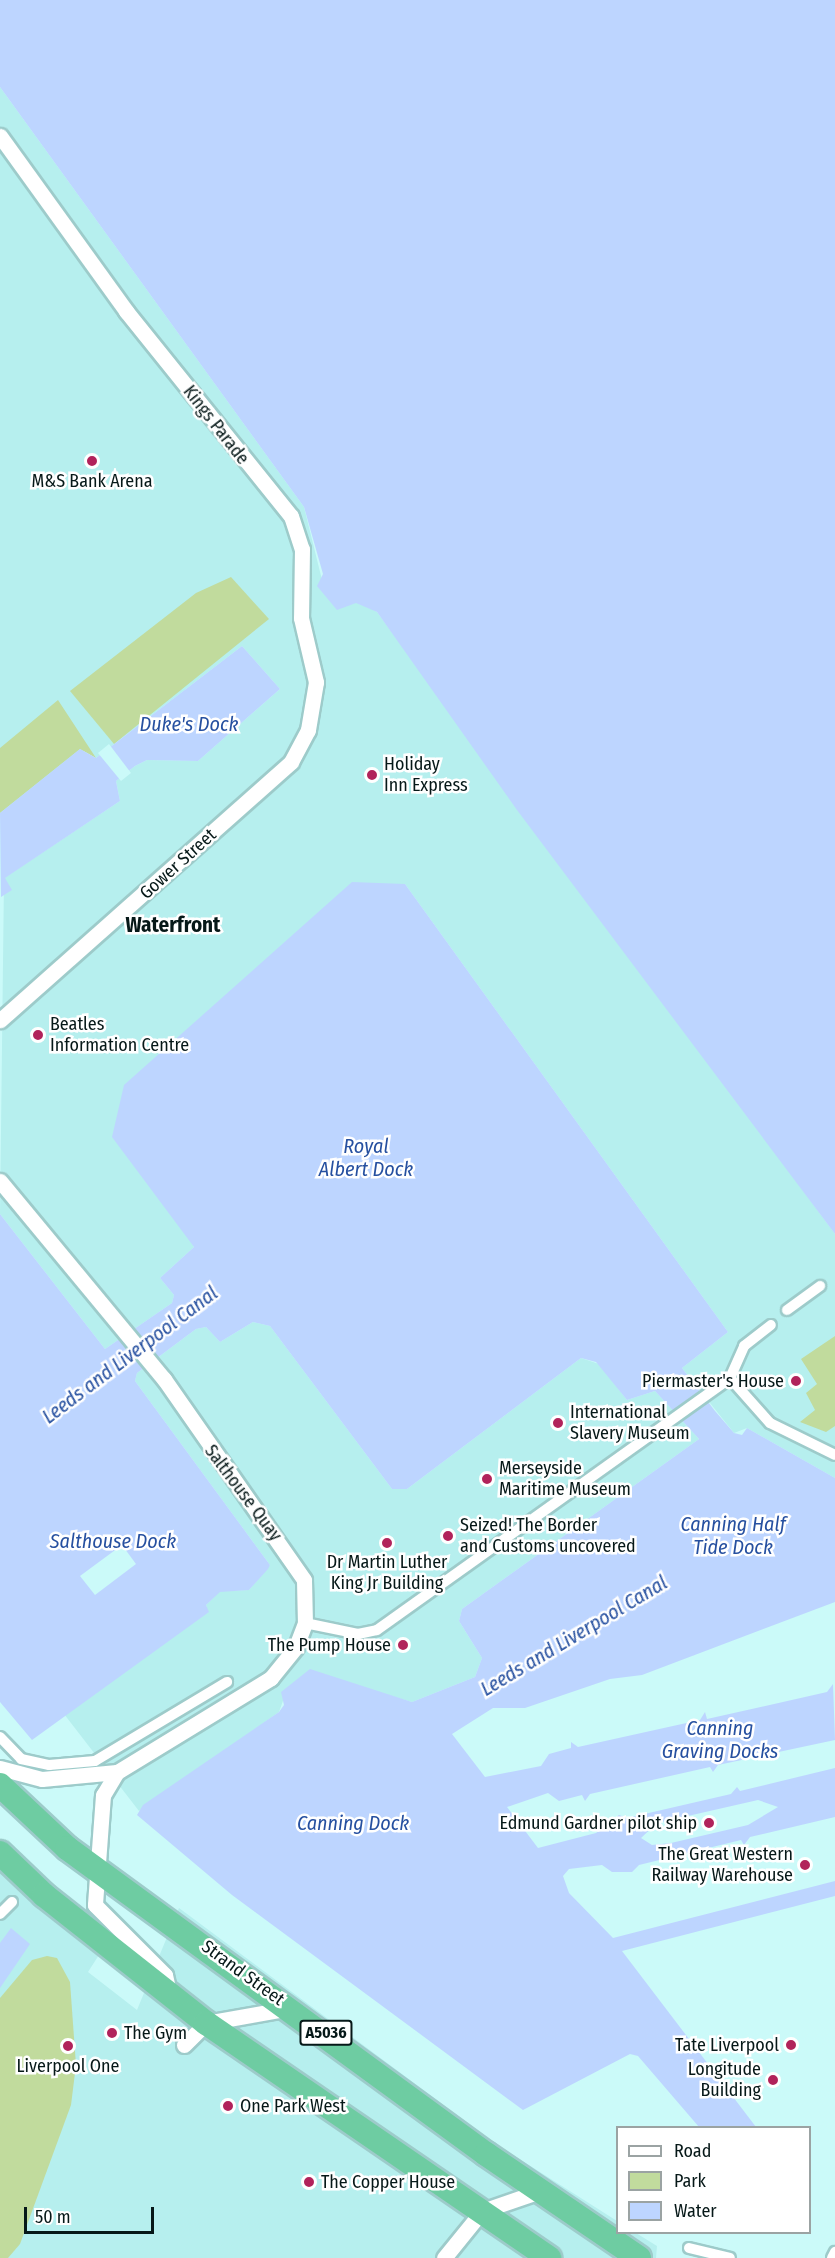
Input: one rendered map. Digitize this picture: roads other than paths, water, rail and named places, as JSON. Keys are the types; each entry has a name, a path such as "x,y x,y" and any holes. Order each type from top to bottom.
{"highway":[{"name":"Strand Street","path":"0,1785 67,1848 97,1865 291,2008 639,2258"},
{"path":"0,1853 44,1895 206,2023 549,2258"}],"street":[{"name":"Kings Parade","path":"0,136 126,311 291,516 302,549 301,618 316,682 314,708 297,752"},
{"name":"Gower Street","path":"0,1020 297,752"},
{"name":"Salthouse Quay","path":"0,1181 156,1369 297,1566 307,1595 305,1623 278,1671 248,1693 117,1772 42,1779 0,1768"},
{"path":"787,1311 820,1286"},
{"path":"305,1623 358,1634 377,1630 726,1381 744,1346 771,1325"},
{"path":"726,1381 770,1423 835,1455"},
{"path":"0,1737 21,1759 49,1765 95,1761 227,1682"},
{"path":"117,1772 103,1796 95,1905 165,1975 169,1992"},
{"path":"0,1914 12,1902"},
{"path":"184,2045 206,2023 291,2008"},
{"path":"444,2258 482,2211 543,2190"},
{"path":"689,2248 730,2258"},
{"path":"832,2258 835,2252"}],"water":[{"path":"0,0 835,0 835,1234 517,810 377,612 356,603 337,610 317,586 323,574 304,507 0,87"},
{"name":"Duke's Dock","path":"242,646 280,689 198,761 147,760 135,766 116,781 120,801 5,878 12,890 1,897 0,813 80,749 96,758"},
{"path":"352,882 405,884 728,1332 682,1368 734,1433 742,1435 747,1428 835,1478 835,1602 642,1675 610,1679 525,1708 493,1708 452,1734 485,1777 541,1766 549,1754 571,1748 571,1742 578,1747 700,1720 705,1712 707,1719 827,1692 833,1684 835,1740 718,1765 713,1772 710,1767 590,1794 585,1801 582,1795 559,1801 548,1793 507,1807 538,1848 596,1833 619,1815 627,1818 731,1794 737,1787 740,1791 835,1768 835,1817 750,1837 744,1845 741,1840 639,1865 632,1872 612,1872 602,1865 569,1869 563,1876 569,1893 613,1938 835,1881 835,1896 622,1951 755,2126 698,2126 638,2056 630,2054 523,2110 232,1895 137,1815 143,1805 279,1712 284,1705 281,1692 310,1669 412,1702 475,1677 482,1658 459,1621 462,1609 699,1439 655,1391 627,1400 596,1362 581,1358 407,1489 392,1489 270,1326 253,1322 220,1342 206,1327 196,1329 137,1373 135,1381 270,1565 268,1569 249,1590 220,1592 206,1605 209,1612 32,1740 0,1702 0,1214 105,1349 172,1303 174,1295 160,1278 194,1247 112,1137 124,1085","holes":["758,1800 778,1807 748,1825 671,1843 652,1845 641,1838 657,1823"]},
{"path":"11,1928 30,1944 0,1988 0,1943"}],"place":[{"name":"M&S Bank Arena","path":"92,461"},
{"name":"Holiday Inn Express","path":"372,775"},
{"name":"Beatles Information Centre","path":"38,1035"},
{"name":"Piermaster's House","path":"796,1381"},
{"name":"International Slavery Museum","path":"558,1423"},
{"name":"Merseyside Maritime Museum","path":"487,1479"},
{"name":"Seized! The Border and Customs uncovered","path":"448,1536"},
{"name":"Dr Martin Luther King Jr Building","path":"387,1543"},
{"name":"The Pump House","path":"403,1645"},
{"name":"Edmund Gardner pilot ship","path":"709,1823"},
{"name":"The Great Western Railway Warehouse","path":"805,1865"},
{"name":"The Gym","path":"112,2033"},
{"name":"Tate Liverpool","path":"791,2045"},
{"name":"Liverpool One","path":"68,2046"},
{"name":"Longitude Building","path":"773,2080"},
{"name":"One Park West","path":"228,2106"},
{"name":"The Copper House","path":"309,2182"}],"district":[{"name":"Waterfront","path":"173,925"}],"water label":[{"name":"Royal Albert Dock","path":"366,1158"},
{"name":"Leeds and Liverpool Canal","path":"130,1355"},
{"name":"Canning Half Tide Dock","path":"733,1536"},
{"name":"Salthouse Dock","path":"113,1541"},
{"name":"Leeds and Liverpool Canal","path":"574,1636"},
{"name":"Canning Graving Docks","path":"720,1740"},
{"name":"Canning Dock","path":"353,1823"}]}
